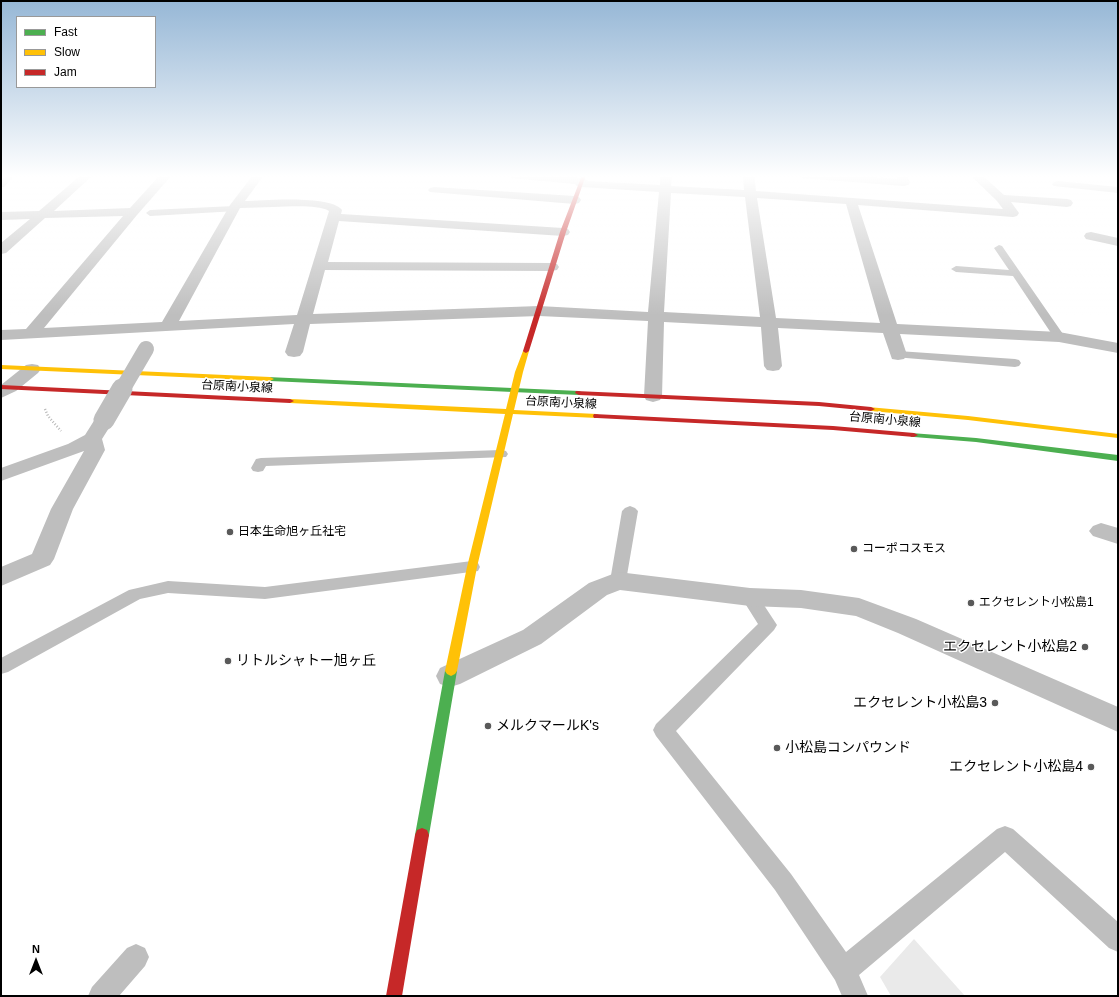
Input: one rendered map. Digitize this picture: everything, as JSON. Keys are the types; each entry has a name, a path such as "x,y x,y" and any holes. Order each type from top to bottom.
{"street":[{"path":"1,250 35,222"},
{"path":"31,333 125,222"},
{"path":"1,475 75,448 92,439 146,350 165,326 226,222"},
{"path":"294,352 333,222"},
{"path":"403,222 563,232"},
{"path":"394,996 450,676 472,567 501,454 514,390 567,222"},
{"path":"653,396 656,316 662,222"},
{"path":"756,222 769,322 772,366"},
{"path":"857,222 888,328 898,355"},
{"path":"1091,236 1118,242"},
{"path":"320,266 552,267"},
{"path":"1,335 165,326 540,311 1059,337 1118,348"},
{"name":"台原南小泉線","path":"1,367 819,404 972,429 1118,458"},
{"path":"4,389 32,369"},
{"name":"台原南小泉線","path":"4,389 825,427 972,429 1118,436"},
{"path":"1,577 42,559 62,509 95,450 92,439"},
{"path":"450,676 532,637 598,589 618,581 750,597 801,599 858,607 907,626 1118,720"}],"lane":[{"path":"1000,248 1059,337"},
{"path":"956,269 1017,273"},
{"path":"898,355 1014,363"},
{"path":"258,468 261,462 501,454"},
{"path":"618,581 630,511"},
{"path":"1,667 135,594 168,587 265,593 472,567"},
{"path":"750,597 768,625 663,730 784,882 844,971 854,996"},
{"path":"844,971 1005,837 1118,939"},
{"path":"101,996 136,957"}],"path":[{"path":"45,409 48,416"}],"shaded area":[{"path":"914,939 965,996 891,996 880,977"}],"traffic: fast":[{"path":"270,379 579,393"},
{"path":"914,435 976,440 1118,458"},
{"path":"422,835 451,671"}],"traffic: slow":[{"path":"451,671 472,567 519,372 526,351"},
{"path":"1,367 270,379"},
{"path":"290,401 597,416"},
{"path":"871,409 968,418 1118,436"}],"traffic: jam":[{"path":"526,351 567,222"},
{"path":"1,387 290,401"},
{"path":"579,393 819,404 871,409"},
{"path":"597,416 833,428 914,435"},
{"path":"394,996 422,835"}],"place":[{"name":"日本生命旭ヶ丘社宅","path":"230,532"},
{"name":"コーポコスモス","path":"854,549"},
{"name":"エクセレント小松島1","path":"971,603"},
{"name":"エクセレント小松島2","path":"1085,647"},
{"name":"リトルシャトー旭ヶ丘","path":"228,661"},
{"name":"エクセレント小松島3","path":"995,703"},
{"name":"メルクマールK's","path":"488,726"},
{"name":"小松島コンパウンド","path":"777,748"},
{"name":"エクセレント小松島4","path":"1091,767"}]}
